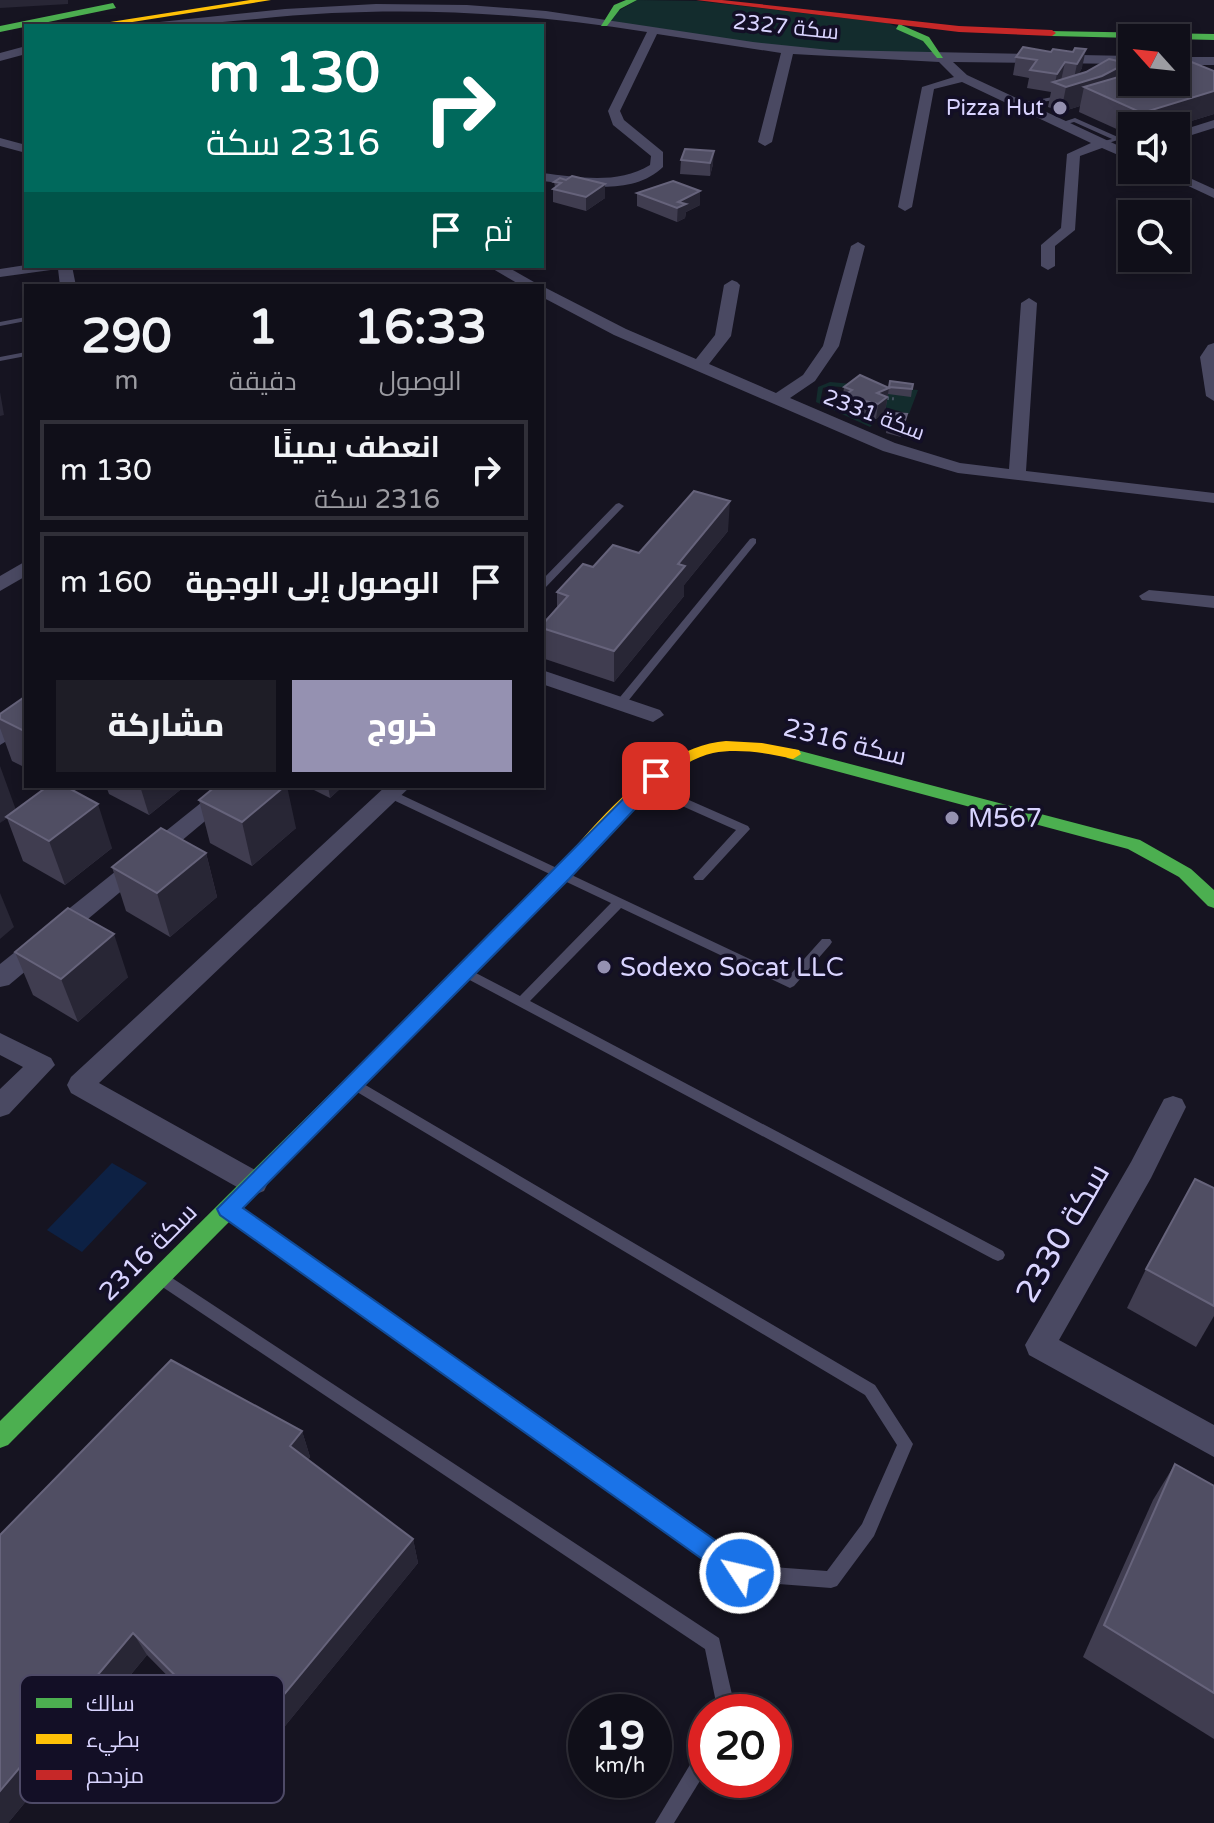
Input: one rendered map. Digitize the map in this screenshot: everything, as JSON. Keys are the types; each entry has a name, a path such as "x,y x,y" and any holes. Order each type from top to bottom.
{"main road":[{"path":"79,21 157,0"},
{"path":"55,24 229,0"},
{"path":"0,19 79,21 267,0"},
{"path":"595,22 598,0"},
{"path":"595,22 633,0"},
{"path":"700,0 887,23 1057,34"},
{"path":"768,0 985,21 1084,25 1214,24"},
{"path":"887,23 926,39 937,53"},
{"path":"0,31 24,28"},
{"path":"0,31 24,36"},
{"path":"937,53 938,40 957,34 1214,37"},
{"path":"0,44 24,37"},
{"name":"2316 سكة","path":"0,1437 563,874 656,776 706,749 770,748 1134,844 1185,873 1214,901"}],"street":[{"name":"سكة 2327","path":"166,24 238,15 441,7 515,11 788,50 914,58 937,53 1118,59"},
{"path":"510,24 515,11"},
{"path":"544,177 624,181 646,175 656,167 658,155 618,122 614,111 653,31"},
{"path":"765,142 788,50"},
{"path":"0,57 24,51"},
{"path":"937,53 963,78 1118,149"},
{"path":"1190,62 1214,61"},
{"path":"1190,69 1199,76"},
{"path":"905,207 928,87 963,78"},
{"path":"1190,132 1214,124"},
{"path":"0,142 24,148"},
{"path":"1048,266 1048,245 1068,230 1074,154 1102,143"},
{"path":"1190,183 1214,194"},
{"path":"776,400 809,378 831,346 858,246"},
{"path":"0,273 39,268"},
{"path":"499,268 529,284"},
{"path":"699,366 723,336 732,285"},
{"name":"سكة 2331","path":"544,292 620,332 889,447 958,468 1214,498"},
{"path":"1017,476 1029,303"},
{"path":"1214,348 1208,357 1214,396"},
{"path":"0,585 24,568"},
{"path":"1149,596 1214,602"},
{"path":"544,678 653,715"},
{"path":"0,738 24,720"},
{"path":"0,978 234,788"},
{"path":"254,1183 80,1085 395,790"},
{"path":"0,1043 42,1065 0,1106"},
{"name":"سكة 2330","path":"1173,1107 1141,1170 1040,1345 1214,1442"}],"lane":[{"path":"1019,104 1067,95"},
{"path":"0,324 24,319"},
{"path":"0,359 24,354"},
{"path":"544,584 619,506"},
{"path":"620,704 753,541"},
{"path":"648,786 744,829 699,877"},
{"path":"395,790 790,983 826,942"},
{"path":"521,1002 620,902"},
{"path":"465,972 998,1255"},
{"path":"228,1209 740,1573 831,1580 868,1530 905,1444 870,1390 354,1083"},
{"path":"160,1277 713,1644 723,1694"},
{"path":"664,1823 688,1784"}],"path":[{"path":"879,397 897,397 894,410"}],"green space":[{"path":"637,0 699,1 887,23 916,34 938,56 790,49 606,23 610,16"},
{"path":"830,382 918,390 909,414 881,406 861,389 823,388 820,402 872,425 870,427 816,402 818,387"}],"water":[{"path":"112,1163 147,1183 82,1252 47,1230"}],"building":[{"path":"1023,47 1051,52 1053,49 1073,52 1075,48 1086,49 1077,64 1065,62 1057,74 1030,70 1037,60 1016,57"},
{"path":"1109,59 1118,61 1118,68 1102,76 1066,87 1053,82 1086,72"},
{"path":"1190,61 1214,71 1214,91 1145,112 1084,87 1118,77 1118,96 1190,96"},
{"path":"685,149 714,151 710,163 681,160"},
{"path":"572,176 605,184 586,197 553,189 561,183 554,182"},
{"path":"673,181 700,191 678,202 686,204 677,208 637,193"},
{"path":"860,375 889,388 877,393 887,397 878,404 843,396 852,390 844,387"},
{"path":"890,381 913,384 912,389 889,387"},
{"path":"892,413 907,414 902,430 887,425"},
{"path":"694,491 730,501 678,564 685,566 614,651 544,629 544,623 568,596 557,592 583,564 593,567 613,545 639,553"},
{"path":"24,697 24,731 0,719 0,714"},
{"path":"45,788 69,788 98,804 49,841 6,817"},
{"path":"214,788 283,788 242,822 199,800"},
{"path":"161,828 206,853 157,893 112,867"},
{"path":"68,908 114,934 61,979 15,952"},
{"path":"1195,1179 1214,1188 1214,1306 1146,1269"},
{"path":"171,1360 302,1431 290,1446 413,1539 284,1695 284,1675 175,1675 133,1633 98,1675 20,1675 20,1767 0,1791 0,1535"},
{"path":"1175,1464 1214,1486 1214,1693 1104,1625"}],"traffic: fast":[{"path":"604,24 617,7 633,0"},
{"path":"25,24 113,6"},
{"path":"0,29 24,24"},
{"path":"899,27 926,39 940,56"},
{"path":"1052,33 1214,37"},
{"path":"793,754 1134,844 1185,873 1214,901"},
{"path":"0,1437 545,892"}],"traffic: slow":[{"path":"103,24 267,0"},
{"path":"545,892 621,810 665,771 686,757 706,749 726,746 793,754"}],"traffic: jam":[{"path":"700,0 959,29 1052,33"}],"place":[{"name":"Pizza Hut","path":"1060,108"},
{"name":"M567","path":"952,818"},
{"name":"Sodexo Socat LLC","path":"604,967"}],"route":[{"path":"656,776 563,874 228,1209 740,1573"}]}
